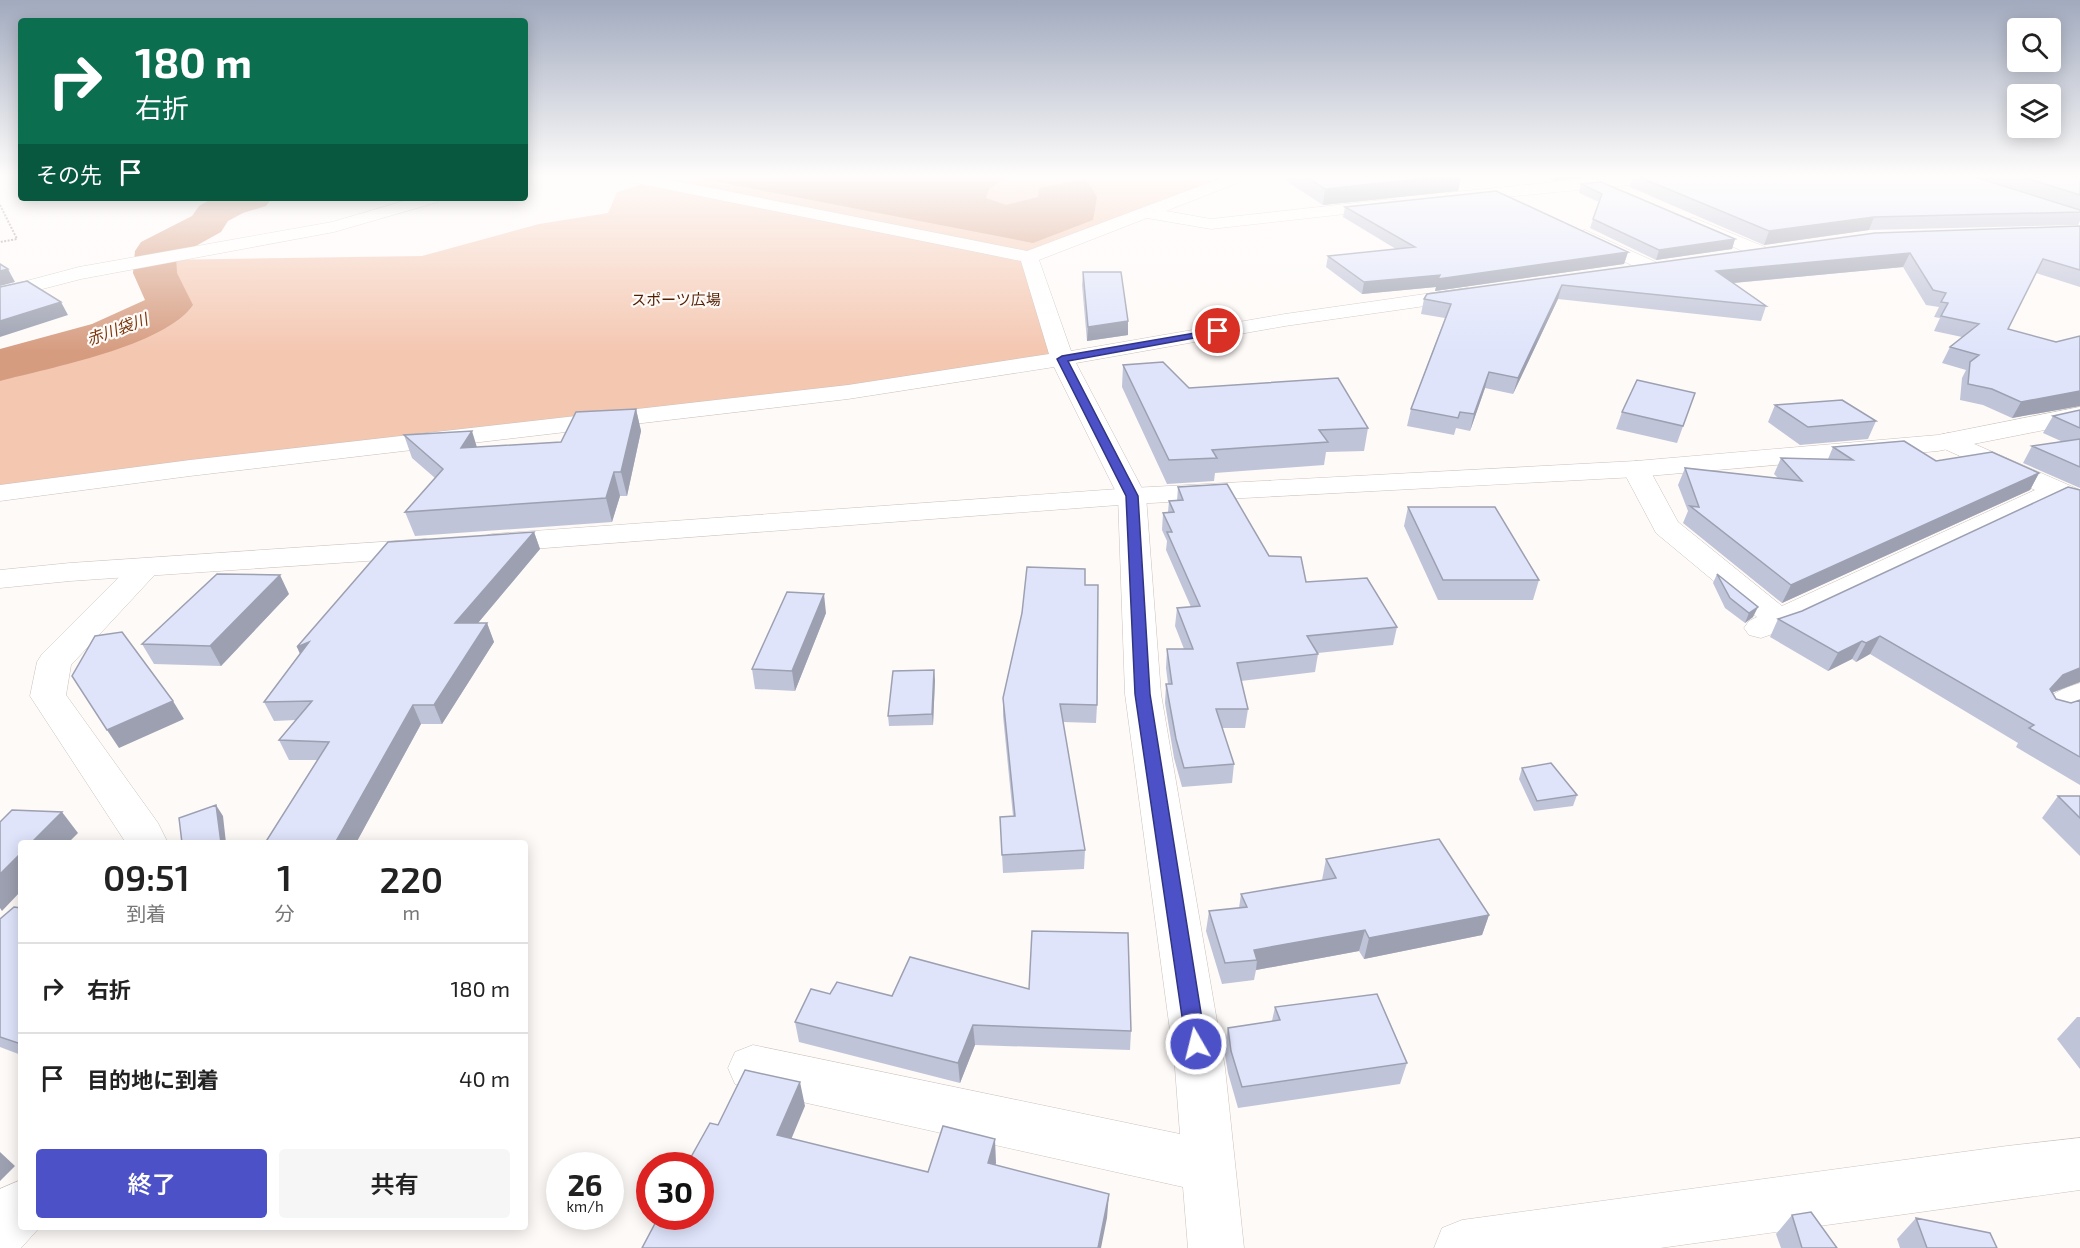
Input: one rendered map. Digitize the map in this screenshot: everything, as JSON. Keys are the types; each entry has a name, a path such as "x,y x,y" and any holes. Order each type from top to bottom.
{"street":[{"path":"0,294 79,273 287,235"},
{"path":"921,235 1029,257 1085,235"},
{"path":"1587,235 1663,267 1620,272"},
{"path":"1722,259 1770,252 1727,235"},
{"path":"1029,257 1062,359 1132,496 1143,694 1200,1068 1216,1248"},
{"path":"0,493 202,466 848,392 1062,359 1285,320 1481,292"},
{"path":"0,579 1132,496 1635,469 1949,441 2080,415"},
{"path":"1949,441 2069,495"},
{"path":"1635,469 1666,527 1771,624 2069,495"},
{"path":"146,568 54,662 48,696 146,840"},
{"path":"753,1068 1208,1166"},
{"path":"1462,1248 2080,1164"},
{"path":"0,1230 18,1210"}],"path":[{"path":"0,242 16,239 14,235"}],"green space":[{"name":"スポーツ広場","path":"498,235 1087,235 1030,257 1062,359 0,493 0,369 140,327 173,310 184,296 162,260 422,256"}],"shaded area":[{"path":"993,235 1053,235 1033,243"}],"building":[{"path":"1394,235 1592,235 1628,252 1438,279 1440,275 1364,282 1328,256 1415,247"},
{"path":"1628,235 1726,235 1735,239 1659,250"},
{"path":"1859,235 2080,235 2080,270 2043,259 2008,329 2056,342 2080,336 2080,391 2021,402 1992,389 1968,384 1970,362 1979,355 1950,347 1979,324 1941,316 1948,303 1941,302 1946,293 1933,290 1910,253 1716,271 1766,306 1562,285 1518,378 1489,372 1474,414 1460,412 1458,418 1411,409 1451,304 1424,299 1427,294"},
{"path":"0,264 8,269 0,271"},
{"path":"1083,272 1121,272 1128,321 1088,327"},
{"path":"27,281 61,302 0,321 0,287"},
{"path":"1163,362 1189,388 1338,378 1368,428 1319,430 1328,442 1212,450 1217,458 1169,460 1123,365"},
{"path":"1637,380 1695,393 1683,426 1622,412"},
{"path":"1842,400 1876,421 1808,427 1775,405"},
{"path":"636,409 621,472 614,472 606,498 405,512 443,469 404,435 472,431 461,448 561,442 576,412"},
{"path":"2080,410 2080,428 2053,416"},
{"path":"2080,439 2080,467 2032,446"},
{"path":"1904,441 1936,461 1992,452 2039,473 1791,585 1690,506 1699,507 1685,468 1802,481 1781,458 1853,460 1833,447"},
{"path":"1227,484 1269,556 1301,557 1306,582 1367,578 1397,627 1307,636 1318,654 1237,663 1248,709 1216,709 1234,764 1184,768 1166,684 1172,684 1167,649 1193,649 1177,608 1200,606 1167,532 1172,532 1163,513 1174,512 1169,501 1183,500 1178,487"},
{"path":"2068,487 2080,490 2080,668 2063,675 2050,689 2056,699 2071,703 2080,700 2080,757 2029,728 2034,725 1880,636 1866,643 1862,641 1838,653 1778,619 1802,611"},
{"path":"1408,507 1495,507 1539,580 1443,580"},
{"path":"534,532 455,623 487,623 434,705 413,705 337,840 267,840 329,742 279,740 312,701 264,702 309,642 297,647 388,542"},
{"path":"1027,567 1085,569 1085,585 1098,585 1097,705 1060,704 1085,850 1002,855 1000,817 1015,816 1003,698 1022,613"},
{"path":"217,574 280,575 210,646 142,644"},
{"path":"1717,574 1758,607 1749,613 1730,598"},
{"path":"787,592 824,594 792,671 752,669"},
{"path":"122,632 173,701 107,730 72,676 95,636"},
{"path":"934,670 932,714 888,716 893,671"},
{"path":"1551,763 1577,795 1537,801 1522,768"},
{"path":"2058,796 2080,796 2080,818"},
{"path":"216,805 221,840 182,840 179,818"},
{"path":"12,810 62,812 34,840 18,840 18,856 0,874 0,822"},
{"path":"1439,839 1489,915 1369,938 1365,930 1254,950 1257,960 1225,963 1209,911 1247,907 1241,894 1336,878 1326,859"},
{"path":"14,907 18,908 18,1043 0,1037 0,919"},
{"path":"1032,931 1128,933 1131,1031 973,1025 958,1063 795,1022 811,989 830,994 837,982 892,996 910,957 1029,989"},
{"path":"1377,994 1407,1063 1242,1087 1231,1051 1228,1028 1280,1020 1275,1007"},
{"path":"745,1070 800,1082 777,1135 928,1172 943,1126 995,1139 988,1163 1109,1194 1098,1248 642,1248 652,1230 714,1230 714,1152 694,1152 710,1123 718,1125"},
{"path":"1811,1212 1837,1248 1802,1248 1792,1215"},
{"path":"1916,1218 1990,1233 1997,1248 1927,1248"}],"waterway":[{"name":"赤川袋川","path":"0,365 110,335 151,317 170,305 157,279 153,266 154,259 156,251 186,235"}],"route":[{"path":"1196,1044 1143,694 1132,496 1062,359 1218,331"}]}
